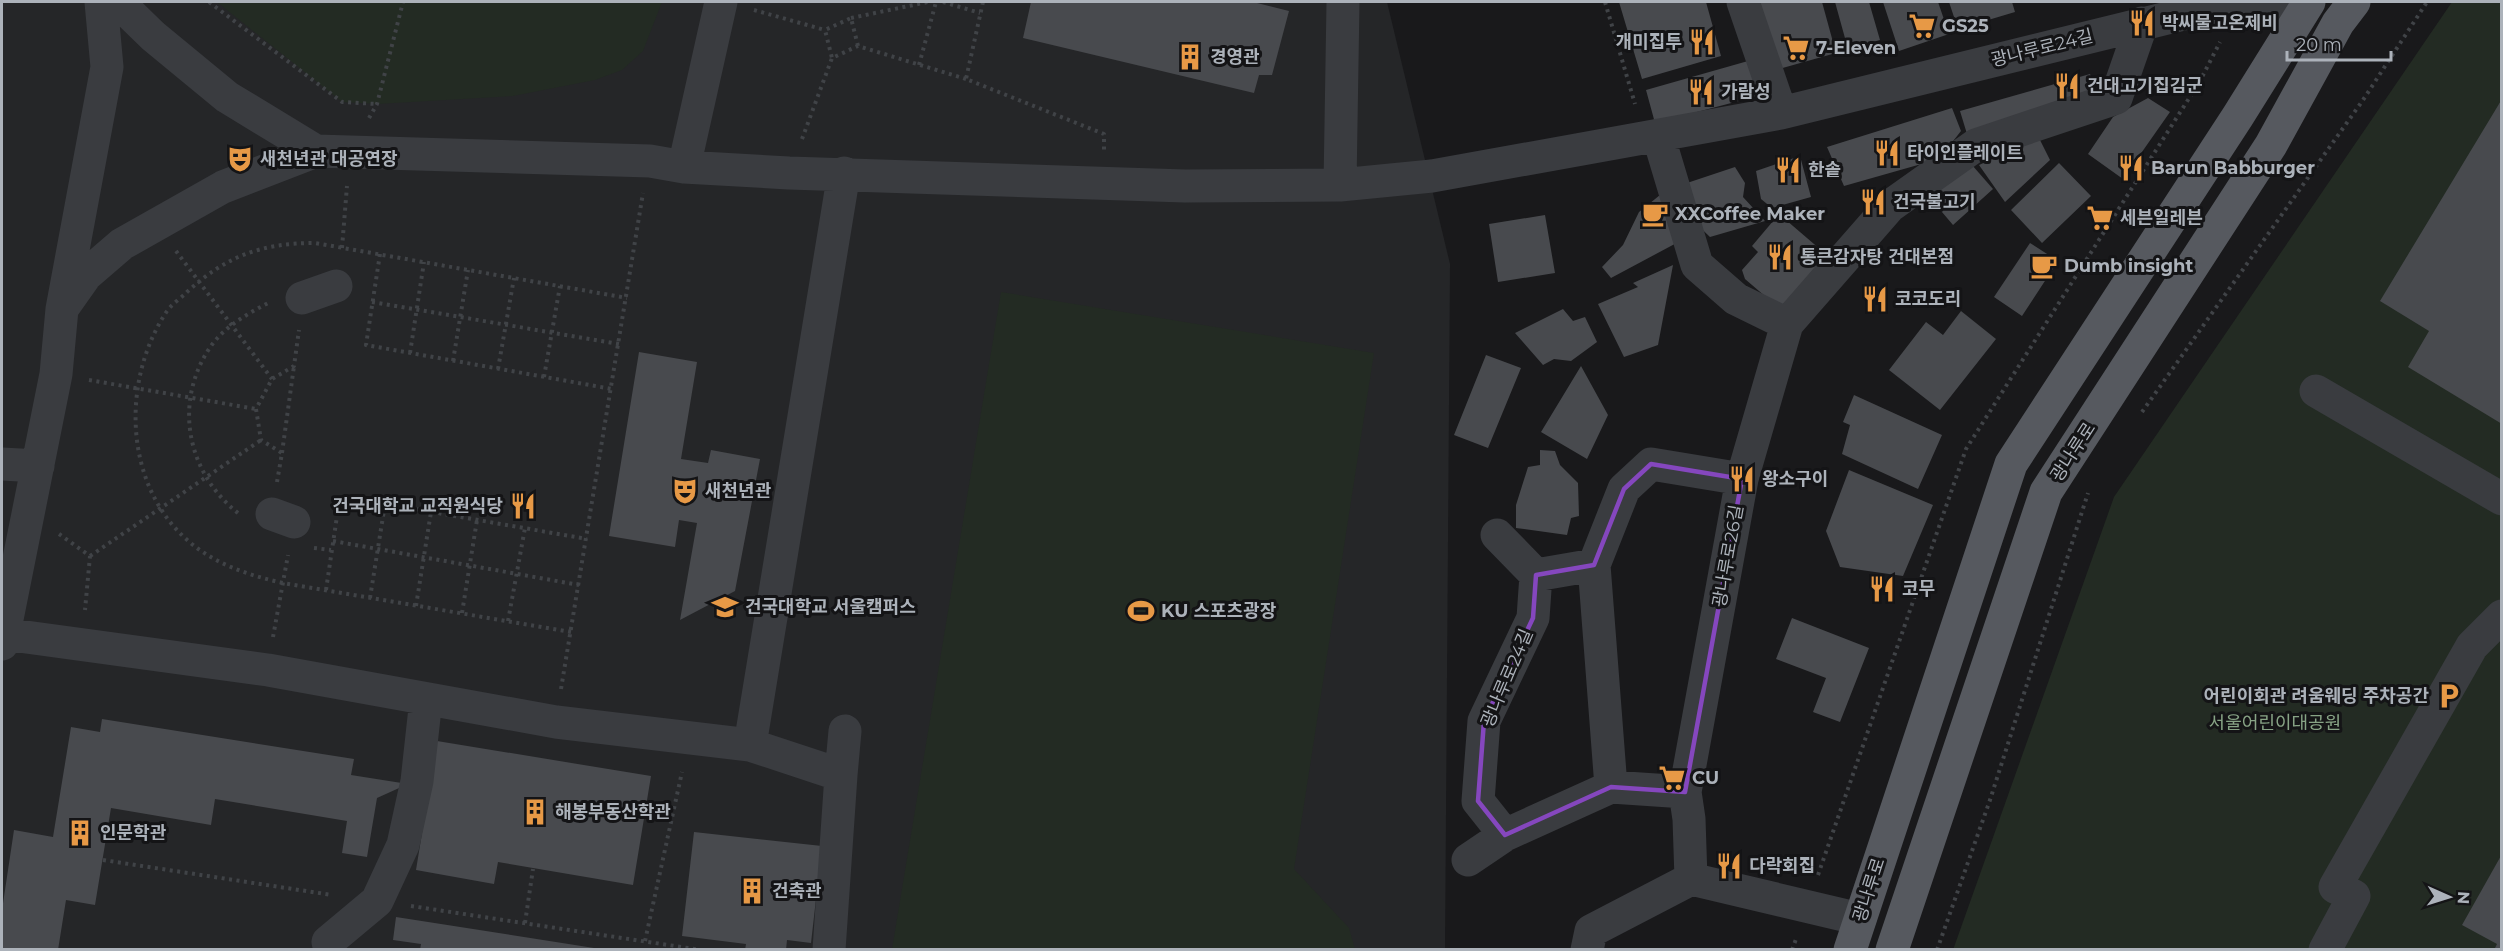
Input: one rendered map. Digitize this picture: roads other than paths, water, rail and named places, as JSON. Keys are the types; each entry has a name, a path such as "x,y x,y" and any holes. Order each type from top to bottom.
{"main road":[{"path":"2307,4 2346,12"},
{"name":"광나루로","path":"1850,950 2011,464 2238,116 2307,4"},
{"name":"광나루로","path":"1892,950 2046,492 2271,145 2346,12"}],"street":[{"path":"101,2 107,67 62,309 56,374 30,512 2,639 81,644 267,670 556,722 750,745 841,775"},
{"path":"118,2 153,36 226,97 316,151"},
{"path":"1341,185 1343,2"},
{"path":"1743,2 1781,113"},
{"name":"광나루로24길","path":"316,151 650,161 684,167 789,173 844,173 1103,184 1341,185 1432,176 1781,113 2208,8 2307,4"},
{"path":"684,167 734,5"},
{"path":"1652,136 1697,265 1736,299 1787,324 1890,206 1976,145 2116,98 2142,23"},
{"path":"62,309 87,275 122,243 223,187 316,151"},
{"path":"750,745 844,173"},
{"path":"303,298 336,286"},
{"name":"광나루로26길","path":"1691,879 1689,819 1685,792 1742,478 1787,324"},
{"path":"2316,391 2502,499"},
{"path":"2,464 38,466"},
{"path":"1611,787 1594,565 1624,489 1651,464 1742,478"},
{"path":"1497,535 1536,574 1594,565"},
{"name":"광나루로24길","path":"1505,835 1478,801 1484,722 1533,618 1536,574"},
{"path":"2325,950 2354,896 2335,887 2472,646 2502,616"},
{"path":"328,942 377,901 411,847 426,699"},
{"path":"829,950 845,731"},
{"path":"1468,860 1505,835 1611,787 1685,792"},
{"path":"1587,950 1591,931 1691,879 1860,919"}],"place":[{"name":"박씨물고온제비","path":"2142,23"},
{"name":"GS25","path":"1922,26"},
{"name":"개미집투","path":"1702,42"},
{"name":"7-Eleven","path":"1796,48"},
{"name":"경영관","path":"1190,57"},
{"name":"건대고기집김군","path":"2067,86"},
{"name":"가람성","path":"1701,92"},
{"name":"타이인플레이트","path":"1887,153"},
{"name":"새천년관 대공연장","path":"240,159"},
{"name":"Barun Babburger","path":"2131,168"},
{"name":"한솥","path":"1788,170"},
{"name":"건국불고기","path":"1873,202"},
{"name":"XXCoffee Maker","path":"1655,214"},
{"name":"세븐일레븐","path":"2100,218"},
{"name":"통큰감자탕 건대본점","path":"1780,257"},
{"name":"Dumb insight","path":"2044,266"},
{"name":"코코도리","path":"1875,299"},
{"name":"왕소구이","path":"1742,479"},
{"name":"새천년관","path":"685,491"},
{"name":"건국대학교 교직원식당","path":"523,506"},
{"name":"코무","path":"1882,589"},
{"name":"건국대학교 서울캠퍼스","path":"725,607"},
{"name":"KU 스포츠광장","path":"1141,611"},
{"name":"어린이회관 려움웨딩 주차공간","path":"2449,696"},
{"name":"CU","path":"1672,778"},
{"name":"해봉부동산학관","path":"535,812"},
{"name":"인문학관","path":"80,833"},
{"name":"다락회집","path":"1729,866"},
{"name":"건축관","path":"752,891"}],"park label":[{"name":"서울어린이대공원","path":"2275,723"}]}
